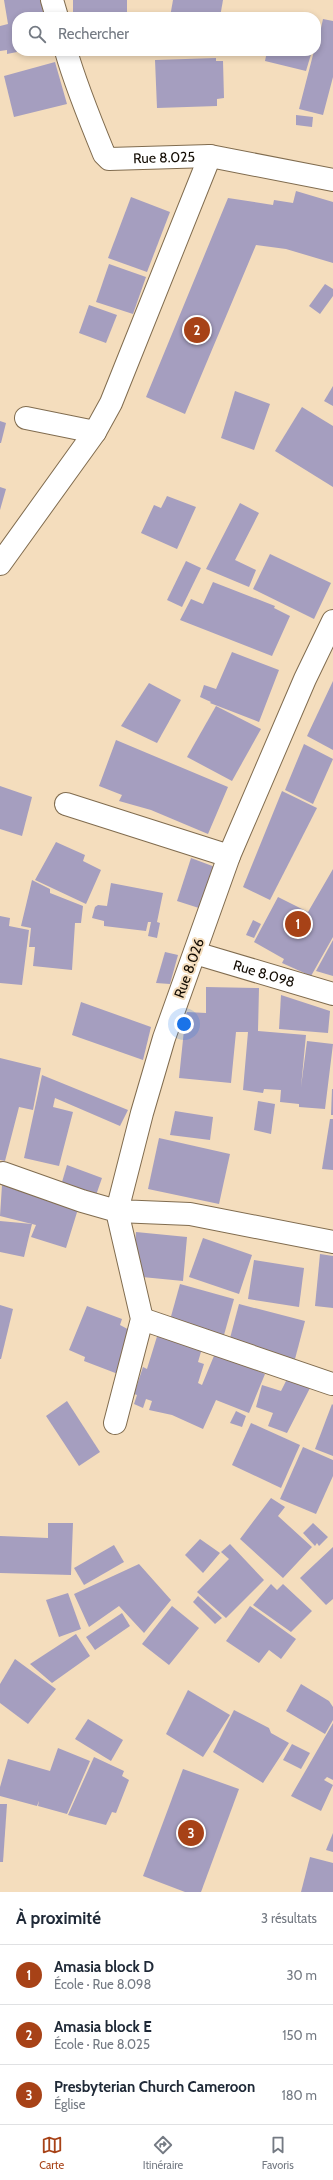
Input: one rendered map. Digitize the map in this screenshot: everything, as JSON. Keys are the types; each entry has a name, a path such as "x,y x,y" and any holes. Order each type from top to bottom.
{"street":[{"path":"52,0 55,12"},
{"name":"Rue 8.025","path":"68,56 75,81 89,117 104,154 109,159 210,156 333,180"},
{"path":"0,564 95,432 111,403 210,156"},
{"path":"26,418 95,432"},
{"name":"Rue 8.026","path":"117,1211 142,1113 164,1038 229,856 305,678 333,621"},
{"path":"66,804 229,856"},
{"name":"Rue 8.098","path":"195,953 333,994"},
{"path":"3,1173 82,1201 117,1211 190,1214 333,1242"},
{"path":"116,1423 142,1319 117,1211"},
{"path":"142,1319 332,1384"}],"building":[{"path":"4,0 41,0 43,12 12,12 12,53 7,54 7,50 0,51 0,26 8,24"},
{"path":"73,0 127,0 127,12 73,12"},
{"path":"173,0 223,0 221,12 171,12"},
{"path":"323,19 333,21 333,77 323,115 299,109 313,56 321,56 321,28"},
{"path":"266,56 310,56 306,71 265,61"},
{"path":"216,58 216,61 223,61 224,98 217,99 217,106 157,108 155,60"},
{"path":"55,62 67,104 14,117 4,76"},
{"path":"296,115 313,117 312,127 296,125"},
{"path":"296,191 333,202 333,263 286,249 256,245 185,414 146,397 228,198 273,205 274,200 293,203"},
{"path":"131,197 170,212 147,272 108,258"},
{"path":"109,264 146,277 133,314 96,302"},
{"path":"325,284 333,289 333,296 320,314 309,306"},
{"path":"89,305 117,315 106,343 79,333"},
{"path":"333,386 333,406 324,401"},
{"path":"235,391 270,404 254,450 221,438"},
{"path":"302,407 333,426 333,487 275,451"},
{"path":"0,421 6,423 1,443 0,443"},
{"path":"0,487 6,489 0,510"},
{"path":"167,496 196,507 177,549 141,533 154,505 161,508"},
{"path":"240,503 259,513 235,560 256,570 249,587 206,569"},
{"path":"270,554 331,583 314,619 253,589"},
{"path":"186,561 201,568 182,607 167,600"},
{"path":"213,582 275,606 274,608 290,616 272,656 180,620 191,599 203,604"},
{"path":"232,652 279,670 259,722 210,703 211,702 200,697 204,685 216,689"},
{"path":"333,681 333,750 307,736"},
{"path":"149,683 181,700 157,743 121,726"},
{"path":"216,706 261,729 232,781 187,757"},
{"path":"116,740 228,787 208,834 151,810 119,801 122,795 99,786"},
{"path":"304,744 333,759 313,804 285,790"},
{"path":"0,786 32,797 22,836 0,829"},
{"path":"282,791 317,808 270,900 243,887"},
{"path":"56,842 85,855 83,861 101,870 86,904 35,880"},
{"path":"191,858 215,867 202,909 177,901"},
{"path":"333,869 333,937 311,976 282,963 284,959 254,942 278,897 308,912"},
{"path":"32,880 50,889 50,893 83,906 81,923 75,923 72,970 33,966 35,947 29,947 31,928 21,926"},
{"path":"111,883 163,893 157,922 160,923 157,938 148,936 151,922 148,922 146,931 104,926 104,921 92,918 95,907 98,905 107,906"},
{"path":"0,916 10,918 9,926 29,930 22,985 0,983"},
{"path":"253,920 261,924 254,938 246,935"},
{"path":"333,940 333,976 316,971"},
{"path":"165,952 178,955 170,984 156,983"},
{"path":"206,987 259,988 258,1031 306,1035 301,1087 307,1041 333,1044 325,1109 299,1107 299,1104 280,1102 281,1090 264,1089 263,1093 243,1090 248,1032 236,1032 231,1083 179,1078 184,1030 181,1029 187,1012 206,1013"},
{"path":"281,995 330,1011 328,1033 279,1029"},
{"path":"81,1002 151,1027 143,1060 72,1035"},
{"path":"0,1058 41,1068 33,1110 19,1107 5,1161 0,1160"},
{"path":"42,1075 128,1110 120,1126 55,1098 53,1107 73,1112 59,1166 24,1158"},
{"path":"332,1089 333,1115 331,1115"},
{"path":"258,1101 275,1104 271,1134 254,1130"},
{"path":"175,1111 213,1117 210,1140 170,1135"},
{"path":"330,1119 333,1119 333,1170 322,1169"},
{"path":"159,1138 230,1154 219,1204 148,1189"},
{"path":"67,1165 102,1178 95,1198 62,1182"},
{"path":"2,1185 78,1209 66,1248 31,1237 36,1225 0,1216"},
{"path":"0,1221 32,1224 24,1257 0,1252"},
{"path":"136,1232 187,1237 183,1281 132,1276"},
{"path":"203,1238 252,1255 239,1294 189,1277"},
{"path":"320,1254 333,1256 333,1308 315,1306"},
{"path":"254,1260 304,1268 299,1307 248,1299"},
{"path":"180,1284 234,1299 224,1335 170,1320"},
{"path":"239,1304 305,1321 295,1359 229,1342"},
{"path":"0,1305 13,1309 1,1359 0,1359"},
{"path":"87,1306 122,1319 120,1325 135,1333 118,1374 84,1361 85,1357 69,1350"},
{"path":"159,1330 203,1345 198,1362 204,1364 198,1383 202,1385 218,1346 232,1360 265,1374 249,1413 216,1400 203,1429 172,1415 149,1410 152,1401 146,1399 143,1408 134,1404 137,1395 134,1394 143,1367 147,1369"},
{"path":"287,1379 310,1388 287,1433 268,1426 273,1413 256,1407 262,1385 281,1391"},
{"path":"67,1401 100,1452 79,1466 46,1416"},
{"path":"332,1404 333,1405 333,1456 315,1449"},
{"path":"236,1411 246,1416 242,1427 230,1423"},
{"path":"251,1423 300,1445 281,1488 232,1465"},
{"path":"303,1447 333,1460 333,1476 316,1514 280,1499"},
{"path":"271,1498 285,1507 278,1516 312,1547 283,1578 240,1539"},
{"path":"48,1523 73,1523 71,1575 0,1573 0,1536 48,1538"},
{"path":"313,1523 328,1537 319,1546 317,1543 315,1546 303,1533"},
{"path":"200,1539 220,1553 203,1573 185,1555"},
{"path":"230,1544 264,1580 226,1618 197,1592 229,1559 221,1552"},
{"path":"114,1545 124,1562 84,1585 74,1568"},
{"path":"333,1547 333,1599 326,1605 300,1578"},
{"path":"139,1564 171,1600 144,1633 119,1606 89,1627 74,1594"},
{"path":"271,1584 277,1590 283,1584 312,1611 291,1632 253,1605"},
{"path":"68,1593 81,1629 59,1637 46,1600"},
{"path":"198,1596 222,1618 215,1624 193,1602"},
{"path":"172,1606 199,1628 169,1665 142,1644"},
{"path":"250,1606 296,1639 281,1659 269,1650 259,1663 226,1641"},
{"path":"122,1613 130,1626 95,1650 86,1637"},
{"path":"76,1634 90,1656 52,1683 30,1664"},
{"path":"15,1659 56,1689 28,1724 0,1703 0,1684"},
{"path":"301,1684 329,1701 333,1707 333,1720 325,1734 286,1711"},
{"path":"188,1690 230,1715 203,1757 166,1734"},
{"path":"234,1710 269,1728 271,1733 289,1743 263,1783 213,1752"},
{"path":"88,1719 123,1740 111,1761 75,1739"},
{"path":"333,1723 333,1780 327,1777 324,1780 333,1785 321,1811 291,1796"},
{"path":"292,1744 310,1753 301,1769 283,1760"},
{"path":"58,1748 90,1761 67,1814 38,1806 39,1801 37,1806 0,1796 0,1787 8,1759 50,1771"},
{"path":"94,1757 124,1771 122,1776 129,1780 116,1813 112,1812 106,1825 68,1815"},
{"path":"183,1769 239,1789 201,1892 185,1892 143,1876"},
{"path":"0,1804 7,1804 3,1862 0,1862"},
{"path":"333,1833 333,1852 326,1850"},
{"path":"310,1857 333,1863 333,1892 301,1892"}],"place":[{"name":"Amasia block E","path":"197,330"},
{"name":"Amasia block D","path":"298,924"},
{"name":"Presbyterian Church Cameroon","path":"191,1833"}]}
